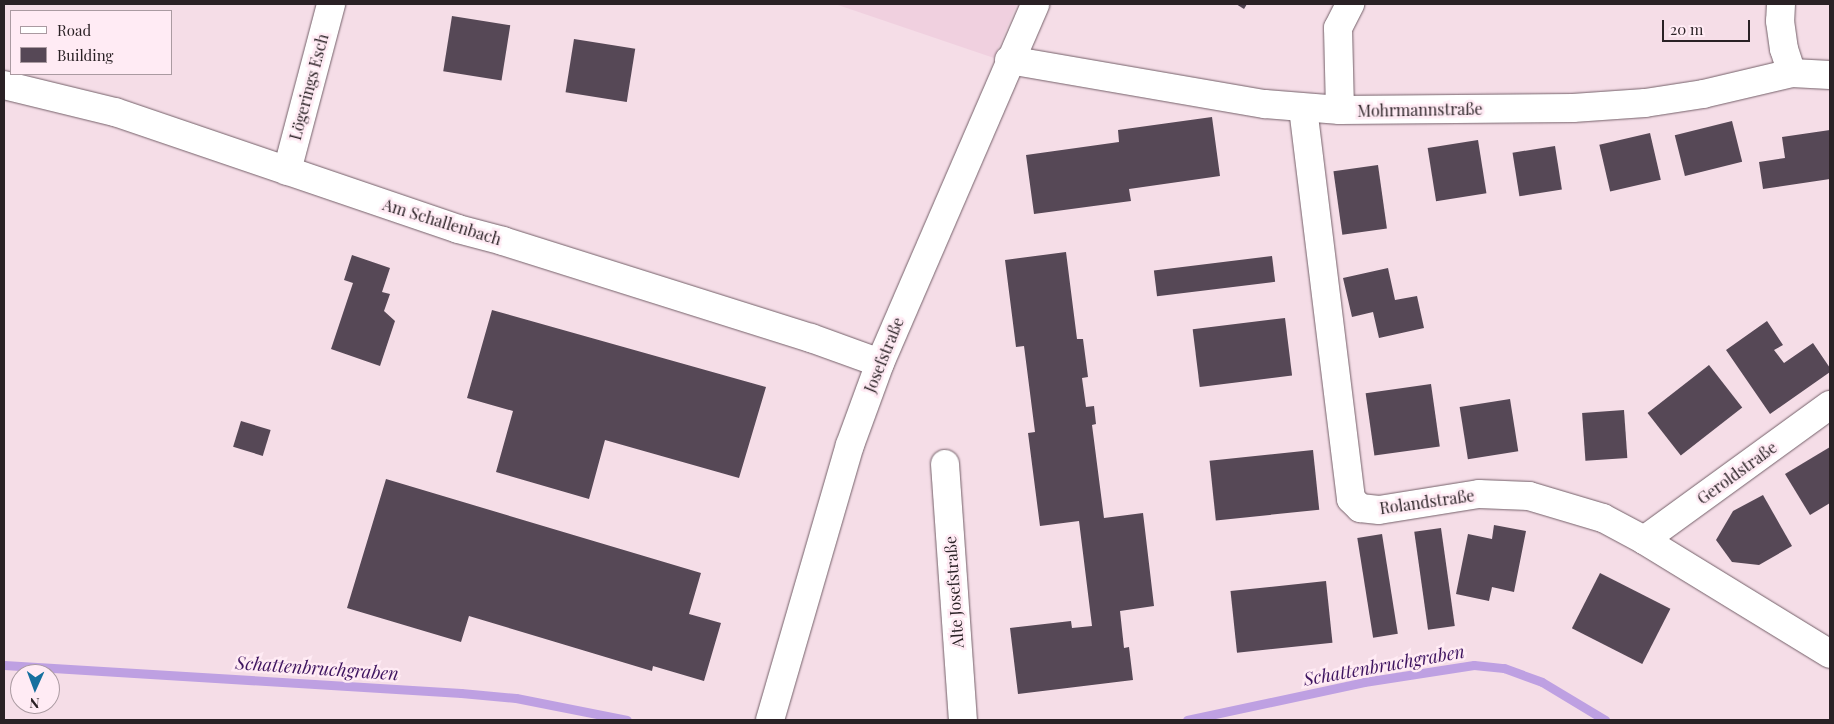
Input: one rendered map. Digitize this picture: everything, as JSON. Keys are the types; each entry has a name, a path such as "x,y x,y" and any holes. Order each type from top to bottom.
{"street":[{"name":"Lögerings Esch","path":"287,171 331,4"},
{"name":"Josefstraße","path":"770,720 850,445 880,363 1035,4"},
{"path":"1340,110 1338,28 1350,4"},
{"path":"1781,4 1784,49 1792,73"},
{"name":"Mohrmannstraße","path":"1010,60 1265,104 1340,110 1572,108 1645,103 1703,94 1792,73 1830,75"},
{"name":"Am Schallenbach","path":"4,85 115,112 458,229 503,241 801,335 880,363"},
{"name":"Rolandstraße","path":"1303,108 1351,499 1360,508 1379,510 1479,494 1528,496 1603,518 1644,540 1830,654"},
{"name":"Geroldstraße","path":"1644,540 1830,405"},
{"name":"Alte Josefstraße","path":"945,464 963,720"}],"shaded area":[{"path":"835,4 1017,4 994,58"}],"building":[{"path":"1236,4 1247,4 1244,9"},
{"path":"452,16 510,25 502,81 443,71"},
{"path":"574,39 635,49 627,102 566,92"},
{"path":"1212,117 1220,176 1129,189 1131,201 1034,214 1026,155 1119,142 1118,130"},
{"path":"1732,121 1742,162 1685,176 1675,135"},
{"path":"1830,130 1830,179 1763,189 1759,162 1785,158 1782,137"},
{"path":"1650,133 1661,180 1610,191 1599,145"},
{"path":"1478,140 1486,193 1436,201 1428,148"},
{"path":"1555,146 1562,189 1519,196 1513,153"},
{"path":"1378,165 1387,228 1342,235 1333,171"},
{"path":"1066,252 1077,339 1083,339 1088,377 1082,378 1086,407 1094,406 1096,424 1092,425 1104,518 1143,513 1154,606 1120,611 1124,648 1129,647 1133,680 1018,694 1010,628 1071,621 1072,628 1092,626 1079,521 1040,526 1028,433 1035,432 1024,346 1016,347 1005,260"},
{"path":"352,255 390,268 382,292 390,294 384,311 395,321 380,366 331,349 353,283 344,280"},
{"path":"1272,256 1275,282 1157,296 1154,271"},
{"path":"1388,268 1395,300 1417,296 1424,328 1379,338 1373,312 1352,317 1343,278"},
{"path":"492,310 766,387 739,478 605,440 589,499 496,472 513,411 467,398"},
{"path":"1285,318 1292,376 1200,387 1193,329"},
{"path":"1767,321 1783,345 1774,350 1784,363 1813,343 1830,368 1830,372 1770,414 1726,350"},
{"path":"1709,365 1742,408 1681,456 1648,413"},
{"path":"1431,384 1440,446 1374,456 1366,393"},
{"path":"1510,399 1518,451 1468,459 1460,407"},
{"path":"1624,410 1627,458 1585,461 1582,413"},
{"path":"241,421 271,430 263,456 233,447"},
{"path":"1830,447 1830,503 1810,515 1785,474"},
{"path":"1313,450 1319,510 1216,521 1210,461"},
{"path":"386,479 701,573 689,614 721,623 704,681 653,666 652,671 469,616 461,642 347,608"},
{"path":"1763,495 1792,546 1759,565 1732,562 1716,540 1733,511"},
{"path":"1494,525 1526,531 1514,592 1492,587 1489,601 1456,594 1468,534 1492,539"},
{"path":"1441,528 1455,626 1428,630 1414,532"},
{"path":"1382,534 1398,634 1373,638 1357,538"},
{"path":"1600,573 1670,609 1642,664 1572,628"},
{"path":"1326,581 1332,643 1237,653 1231,591"}],"waterway":[{"name":"Schattenbruchgraben","path":"4,665 461,693 516,698 627,720"},
{"name":"Schattenbruchgraben","path":"1187,720 1364,682 1474,665 1504,668 1542,682 1605,720"}]}
